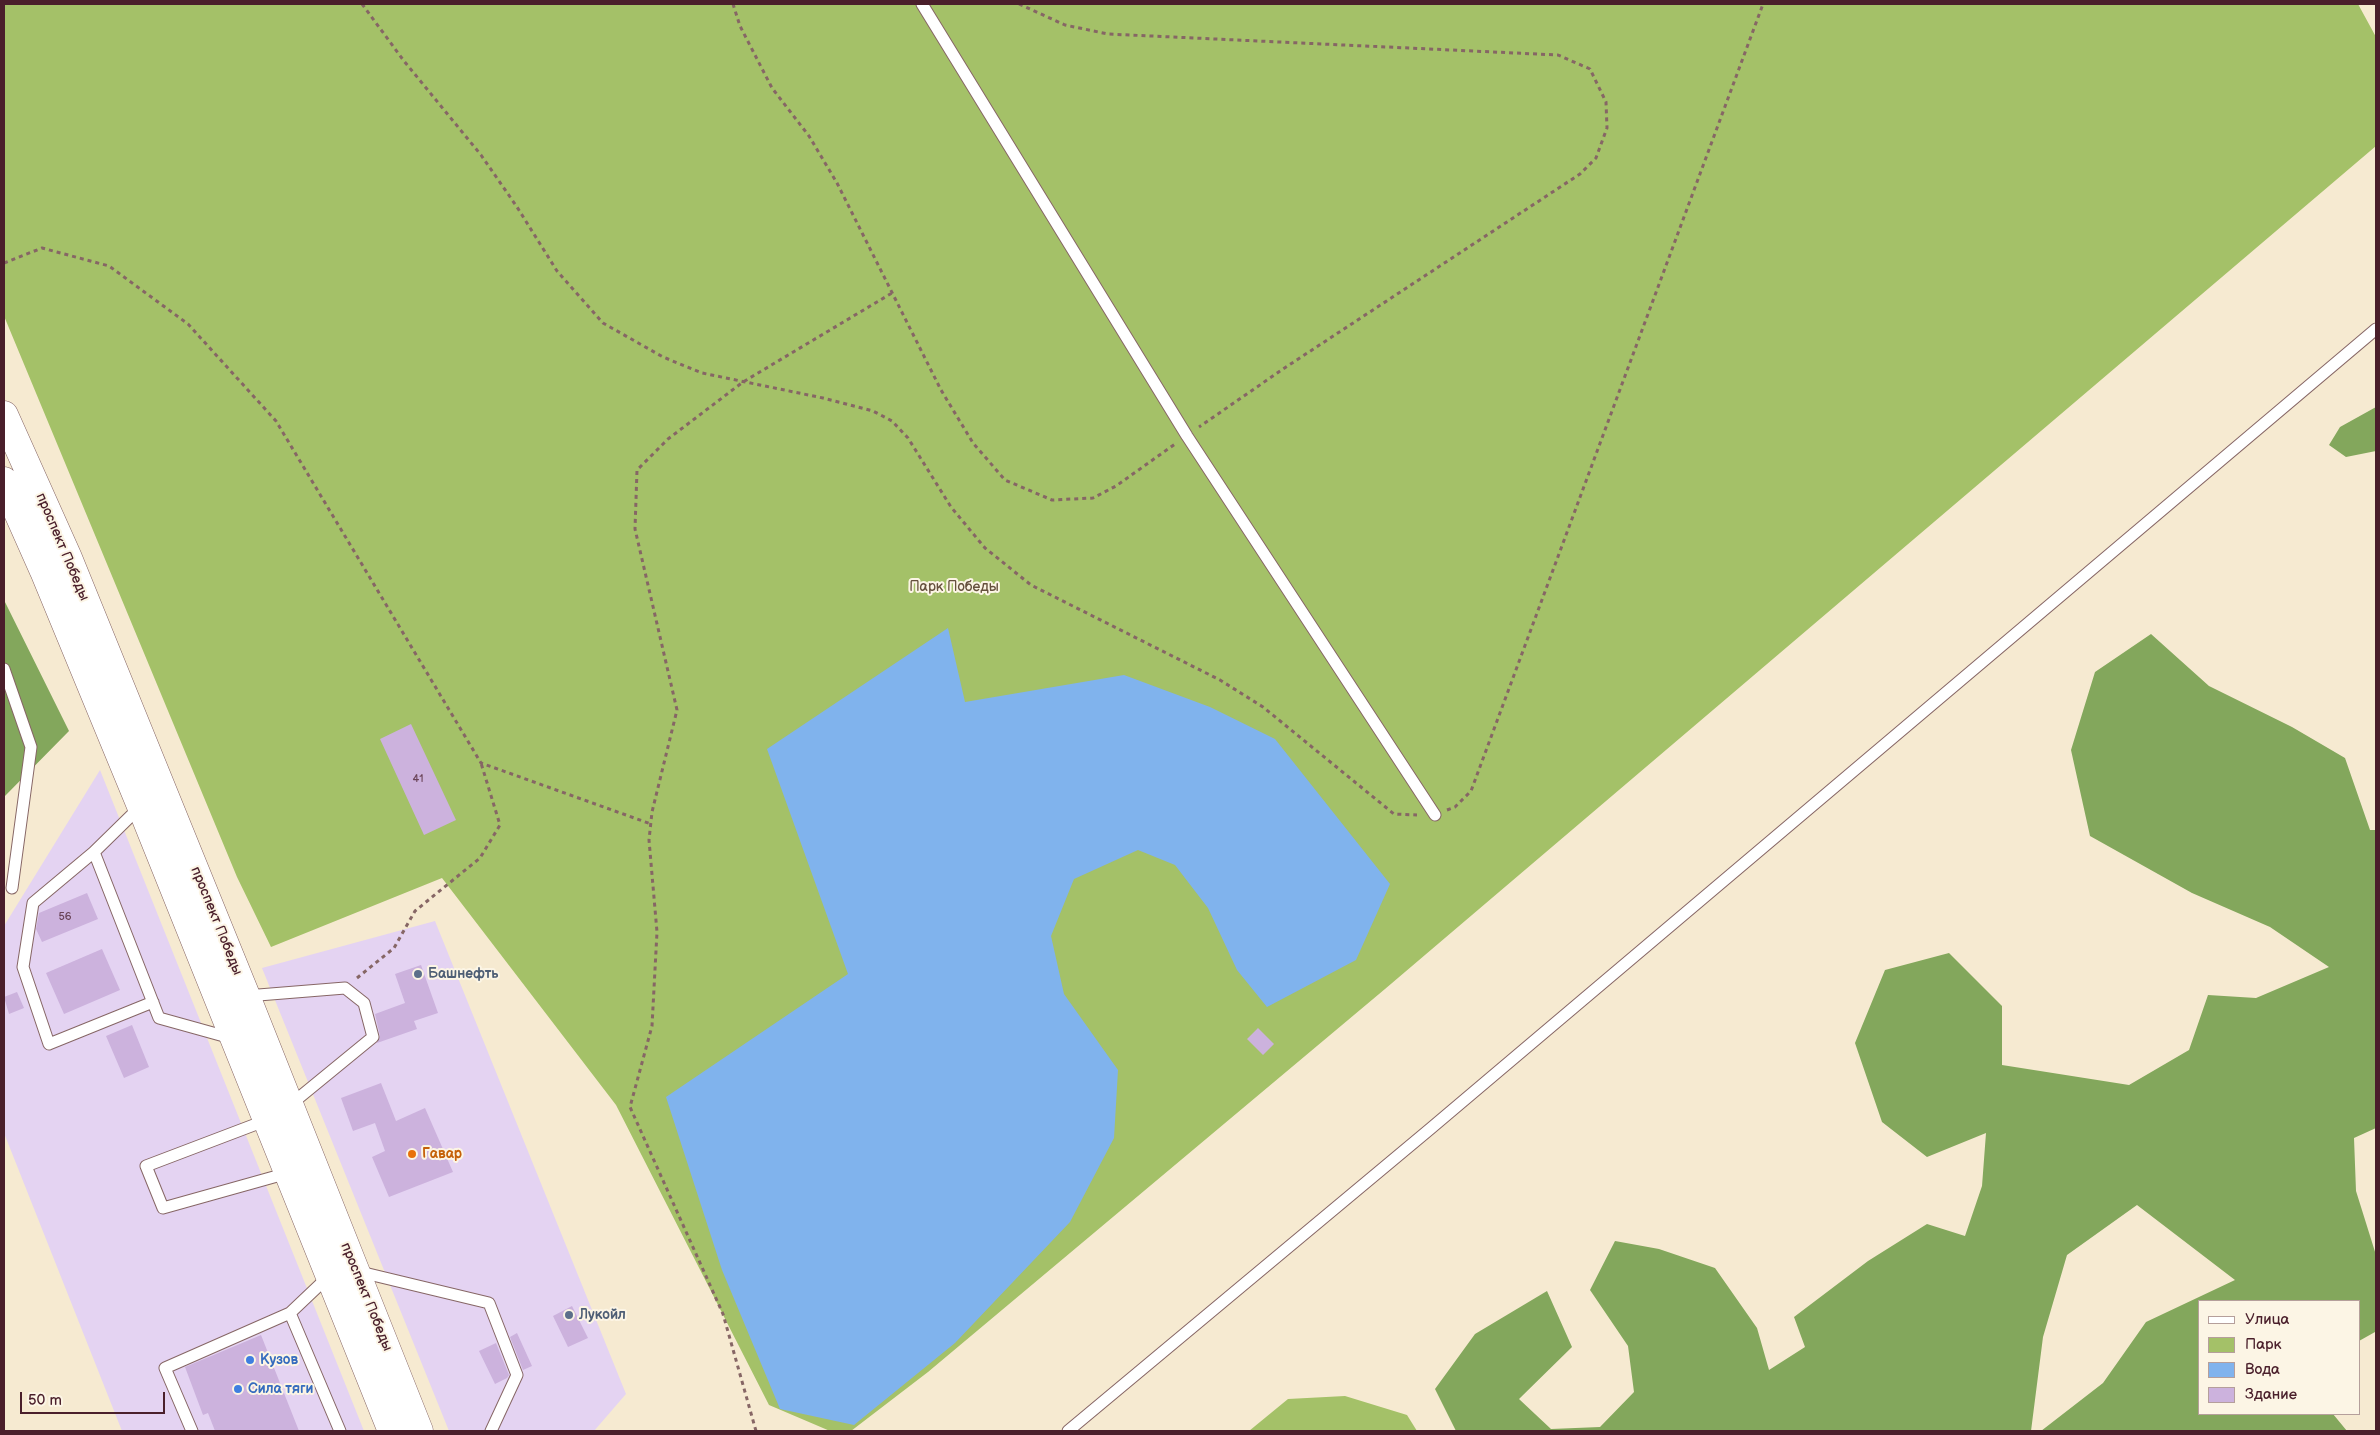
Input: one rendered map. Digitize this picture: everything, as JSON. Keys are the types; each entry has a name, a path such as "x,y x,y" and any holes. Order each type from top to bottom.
{"main road":[{"name":"проспект Победы","path":"4,415 68,558 246,996 278,1113 288,1173 343,1272 392,1431"},
{"name":"проспект Победы","path":"4,480 44,571 141,806 234,1039 278,1113 343,1272 419,1431"}],"lane":[{"path":"922,4 1187,436 1435,815"},
{"path":"1068,1431 1430,1129 2376,329"},
{"path":"4,669 31,746 12,888"},
{"path":"141,806 94,852 33,903 23,967 49,1044 153,1002"},
{"path":"94,852 159,1018 234,1039"},
{"path":"246,996 345,988 364,1003 373,1037 278,1113 146,1166 163,1208 288,1173"},
{"path":"192,1431 165,1368 290,1313 343,1272 489,1303 517,1375 491,1431"},
{"path":"290,1313 340,1431"}],"path":[{"path":"362,4 404,61 481,155 517,207 556,272 603,323 663,357 702,373 823,398 873,411 892,421 908,438 951,507 984,548 1031,585 1212,676 1256,702 1394,814 1435,815 1455,807 1471,791 1764,4"},
{"path":"733,4 740,26 772,88 809,136 837,183 941,390 973,443 1005,480 1052,500 1093,498 1116,486 1283,369 1580,174 1596,158 1607,128 1606,102 1590,70 1558,55 1108,34 1065,25 1019,4"},
{"path":"4,263 42,248 109,266 188,324 276,421 481,763 500,825 480,858 415,911 394,948 345,988"},
{"path":"756,1431 723,1314 630,1106 652,1026 657,932 650,840 651,824 677,710 635,529 637,470 668,439 743,382 892,293"},
{"path":"481,763 651,824"}],"shaded area":[{"path":"100,770 364,1431 122,1431 4,1133 4,926"},
{"path":"435,921 626,1394 594,1431 449,1431 262,968"}],"green space":[{"name":"Парк Победы","path":"4,4 2358,4 2376,37 2376,146 1385,989 928,1372 851,1431 830,1431 769,1405 616,1105 442,878 271,947 237,877 4,316"},
{"path":"2376,407 2376,451 2346,457 2329,445 2340,427"},
{"path":"4,600 69,731 4,797"},
{"path":"2151,634 2209,686 2292,727 2345,758 2370,830 2376,830 2376,1128 2354,1138 2356,1191 2376,1255 2375,1332 2360,1340 2360,1300 2198,1300 2198,1415 2334,1415 2347,1431 2041,1431 2103,1383 2146,1322 2235,1280 2137,1205 2067,1255 2043,1337 2031,1431 1456,1431 1435,1389 1475,1334 1547,1291 1572,1347 1519,1399 1551,1429 1600,1427 1634,1392 1628,1346 1590,1290 1615,1241 1659,1249 1715,1268 1757,1328 1769,1370 1805,1347 1794,1317 1868,1261 1927,1224 1965,1236 1982,1186 1986,1133 1927,1157 1882,1122 1855,1043 1885,970 1949,953 2002,1006 2002,1065 2129,1085 2189,1050 2208,995 2256,998 2329,967 2270,927 2192,893 2090,836 2071,750 2095,672"},
{"path":"1345,1396 1407,1415 1417,1431 1249,1431 1288,1399"}],"water":[{"path":"948,628 965,702 1124,675 1210,707 1275,739 1390,884 1356,960 1267,1007 1237,970 1208,908 1175,865 1138,850 1074,879 1051,936 1064,994 1118,1070 1114,1138 1070,1222 955,1343 854,1425 780,1409 722,1270 666,1097 848,974 767,749"}],"building":[{"path":"411,724 456,820 424,835 380,739"},
{"path":"87,893 98,919 42,942 36,929 39,913"},
{"path":"102,949 120,990 64,1014 46,973"},
{"path":"421,965 438,1013 414,1021 417,1029 377,1043 380,1036 375,1014 405,1003 395,974"},
{"path":"17,992 24,1008 9,1014 4,997"},
{"path":"132,1025 149,1067 124,1078 106,1036"},
{"path":"1258,1028 1274,1044 1263,1055 1247,1039"},
{"name":"Гавар","path":"381,1083 396,1121 425,1108 453,1172 389,1197 372,1157 385,1151 375,1123 353,1131 341,1098"},
{"path":"572,1306 588,1338 568,1347 553,1316"},
{"path":"517,1333 532,1366 523,1370 510,1337"},
{"name":"Сила тяги","path":"261,1335 299,1431 215,1431 208,1413 203,1415 185,1367"},
{"path":"496,1343 509,1375 495,1384 479,1351"}],"place":[{"name":"Башнефть","path":"418,974"},
{"name":"Гавар","path":"412,1154"},
{"name":"Лукойл","path":"569,1315"},
{"name":"Кузов","path":"250,1360"},
{"name":"Сила тяги","path":"238,1389"}]}
